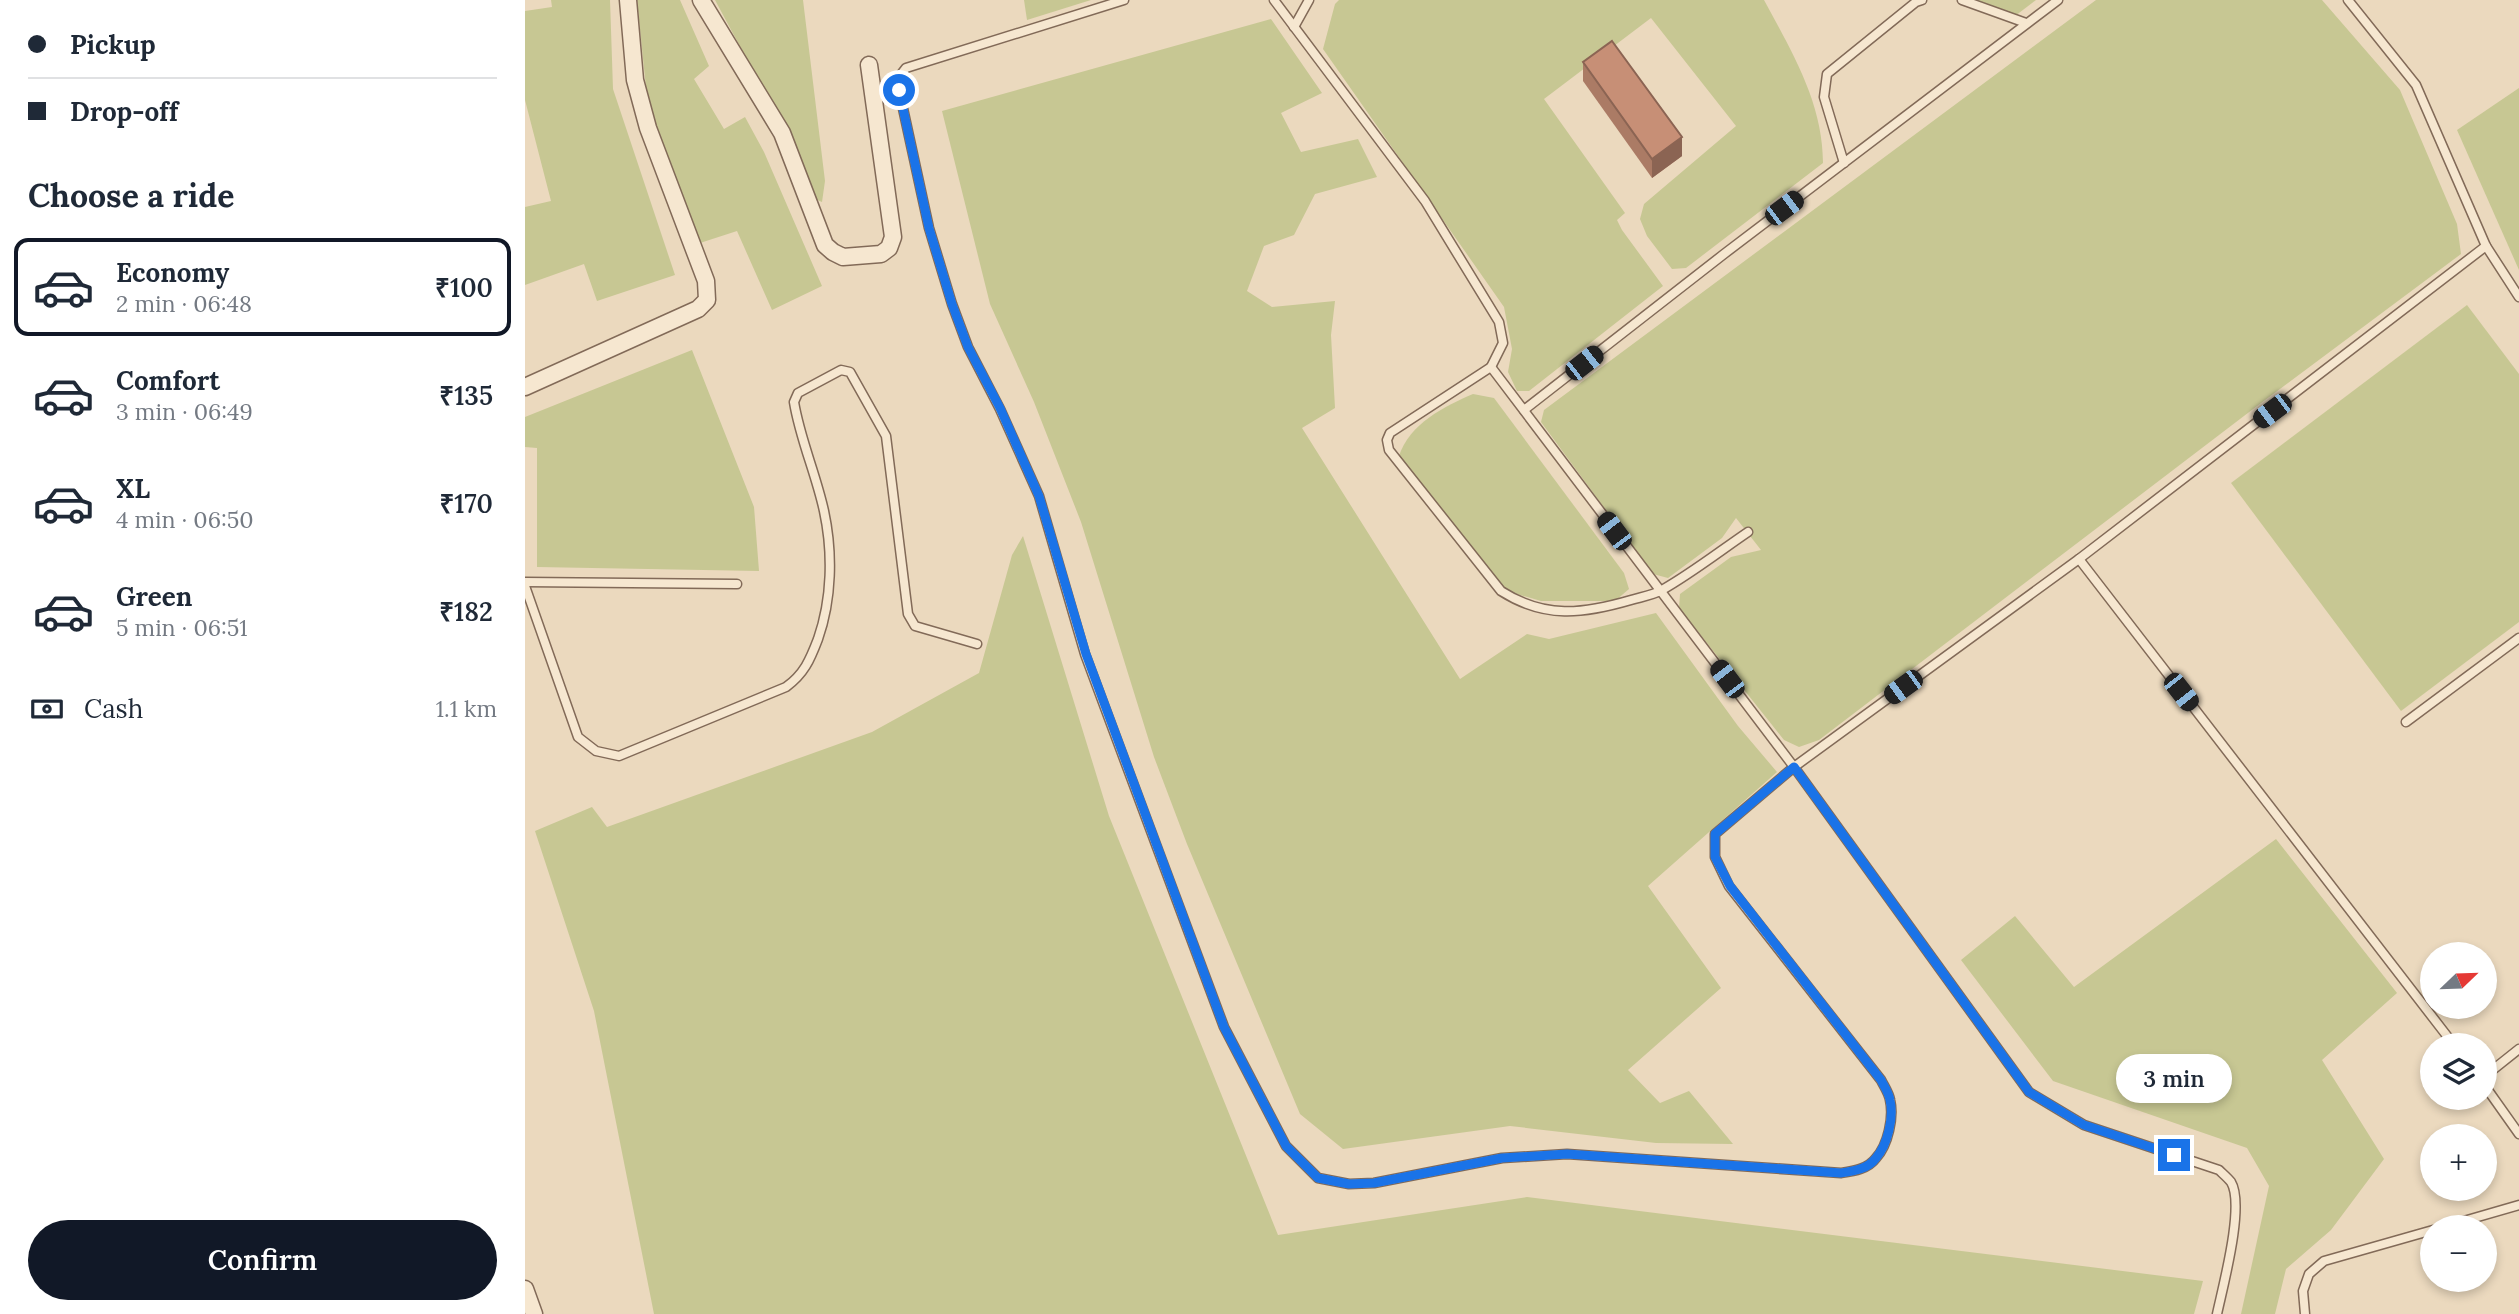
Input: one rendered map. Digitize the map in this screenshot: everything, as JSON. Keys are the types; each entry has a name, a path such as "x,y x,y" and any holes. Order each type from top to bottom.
{"street":[{"path":"525,387 698,309 707,300 706,281 648,128 635,80 628,0"},
{"path":"701,0 782,133 825,245 843,257 881,254 889,248 893,237 869,65"},
{"path":"525,1289 534,1314"}],"lane":[{"path":"1124,0 906,68 899,77 899,90 929,228 952,304 968,347 1000,408 1039,496 1086,654 1224,1027 1286,1146 1318,1178 1349,1184 1374,1183 1502,1158 1567,1154 1841,1173 1860,1170 1876,1159 1885,1140 1892,1113 1890,1097 1881,1080 1730,886 1715,857 1715,834 1794,767 2079,559 2486,247"},
{"path":"1274,0 1425,201 1499,322 1503,343 1491,367 1390,433 1387,440 1389,450 1501,591 1521,604 1546,611 1587,611 1660,592 1748,532"},
{"path":"1294,27 1309,0"},
{"path":"1844,163 1824,97 1827,74 1921,0"},
{"path":"1962,0 2026,23"},
{"path":"1524,410 2058,0"},
{"path":"2348,0 2416,85 2486,247 2519,297"},
{"path":"1491,367 1794,767 2029,1092 2084,1125 2219,1170 2231,1182 2236,1202 2233,1233 2217,1314"},
{"path":"737,584 525,584 578,737 596,751 619,756 786,687 800,677 809,665 825,618 831,557 824,511 794,402 798,393 841,370 851,373 886,436 911,621 915,626 977,644"},
{"path":"2079,559 2445,1033"},
{"path":"2406,722 2519,638"},
{"path":"2497,1066 2519,1049"},
{"path":"2497,1103 2519,1134"},
{"path":"2484,1215 2519,1205"},
{"path":"2305,1314 2303,1291 2309,1274 2323,1261 2420,1234"}],"green space":[{"path":"551,0 610,0 613,89 675,275 597,301 584,264 525,285 525,207 551,201 525,100 525,11 552,7"},
{"path":"637,0 680,0 709,66 694,79 724,129 745,117 764,152 822,286 772,310 737,231 700,243 648,107"},
{"path":"715,0 803,0 825,181 822,202 808,196 764,91"},
{"path":"1024,0 1091,0 1027,20"},
{"path":"1339,0 1764,0 1795,59 1812,99 1822,141 1823,163 1686,268 1672,269 1647,236 1640,219 1644,204 1736,126 1651,18 1544,99 1625,213 1617,220 1622,230 1663,286 1529,391 1517,391 1508,372 1512,349 1504,307 1323,49 1335,4"},
{"path":"1977,0 2036,0 2015,16"},
{"path":"2096,0 2322,0 2400,90 2457,224 2461,254 1819,740 1799,747 1784,740 1679,608 1680,594 1731,557 1761,550 1736,518 1722,538 1668,578 1653,574 1541,422 1544,410"},
{"path":"1271,19 1322,93 1281,113 1301,152 1358,139 1377,177 1315,194 1294,235 1264,246 1247,291 1272,307 1335,301 1331,335 1335,408 1302,428 1460,679 1527,634 1549,639 1656,613 1738,726 1777,772 1648,886 1721,988 1628,1070 1660,1103 1689,1091 1733,1144 1656,1143 1510,1126 1343,1149 1300,1114 1187,844 1154,757 1081,522 1034,402 990,304 942,111"},
{"path":"2519,88 2519,270 2457,130"},
{"path":"2467,305 2519,374 2519,622 2401,711 2231,483"},
{"path":"692,350 754,507 759,571 537,567 537,448 525,447 525,417"},
{"path":"1473,394 1494,398 1624,573 1629,589 1615,601 1541,601 1503,590 1399,456 1419,425 1440,410"},
{"path":"1023,536 1109,816 1278,1235 1527,1197 2203,1281 2194,1314 654,1314 594,1011 535,831 592,807 607,827 872,732 979,673 1012,555"},
{"path":"2276,839 2397,993 2322,1060 2384,1159 2331,1230 2286,1269 2275,1314 2241,1314 2269,1186 2247,1148 2053,1081 1961,960 2015,916 2074,987"}],"building":[{"path":"1612,41 1682,137 1652,159 1583,62"}],"route":[{"path":"899,90 929,228 952,304 968,347 1000,408 1039,496 1086,654 1224,1027 1286,1146 1318,1178 1349,1184 1374,1183 1502,1158 1567,1154 1841,1173 1860,1170 1876,1159 1885,1140 1892,1113 1890,1097 1881,1080 1730,886 1715,857 1715,834 1794,767 2029,1092 2084,1125 2174,1155"}]}
